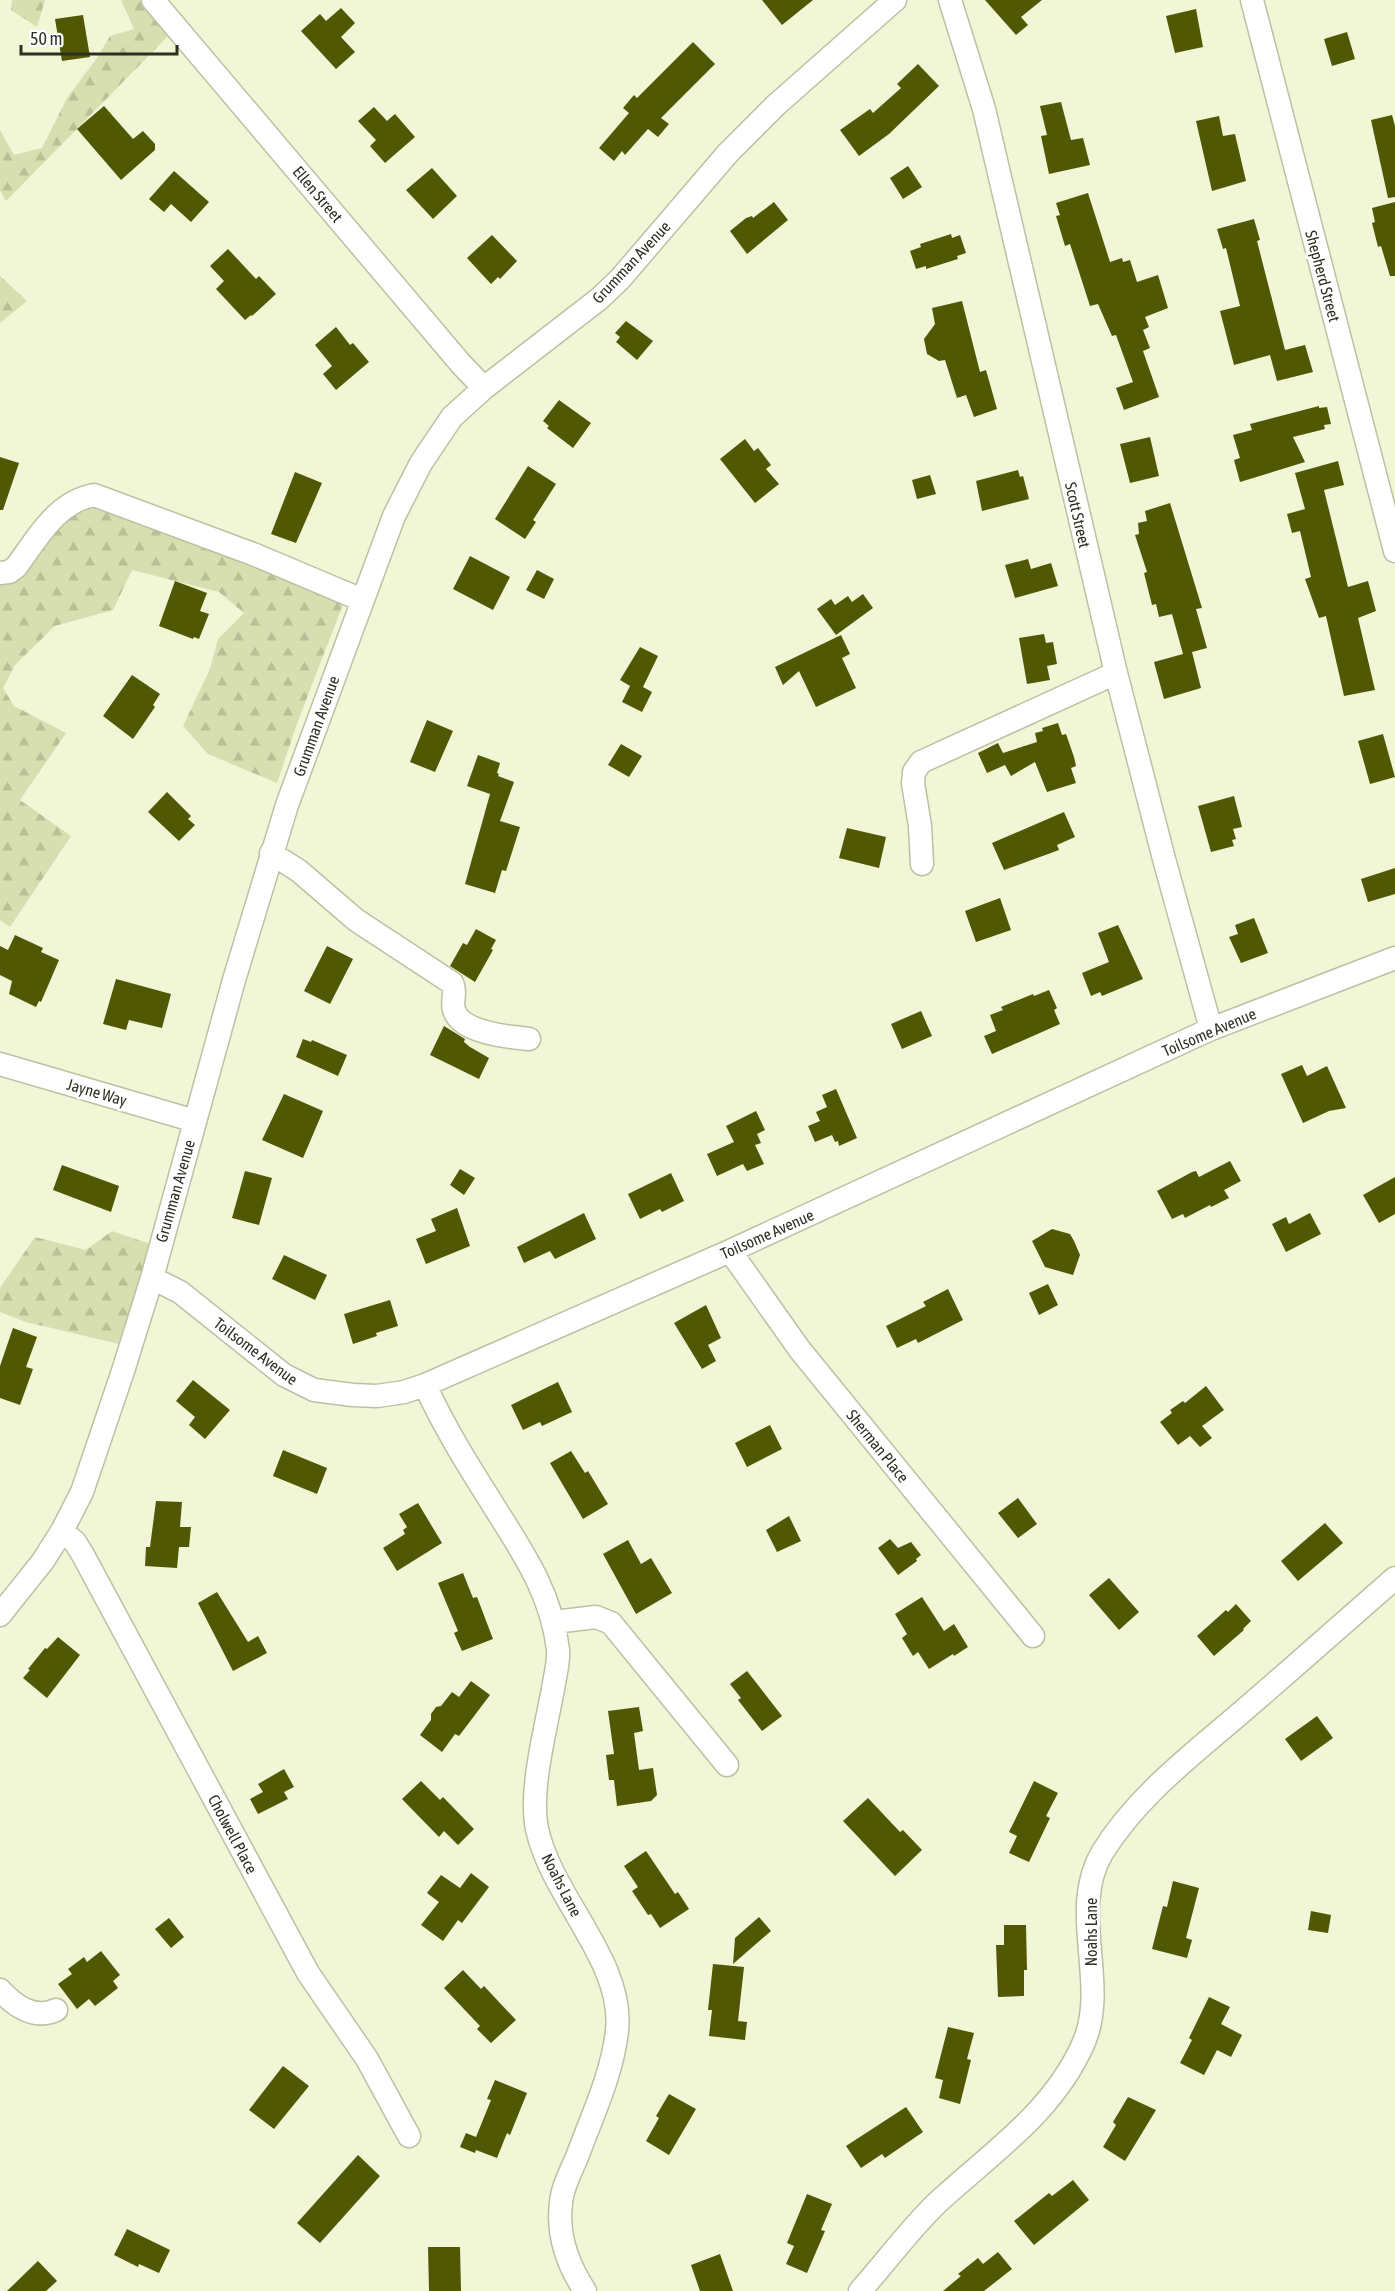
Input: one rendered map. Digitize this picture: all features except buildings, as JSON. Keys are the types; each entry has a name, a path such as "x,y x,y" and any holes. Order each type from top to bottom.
{"street":[{"name":"Ellen Street","path":"153,0 453,355 484,388"},
{"name":"Grumman Avenue","path":"0,1615 43,1561 62,1531 85,1482 152,1278 271,853 394,516 421,463 452,417 484,388 599,299 728,153 776,105 896,0"},
{"name":"Scott Street","path":"950,0 984,109 1116,673 1211,1029"},
{"name":"Shepherd Street","path":"1252,0 1395,551"},
{"path":"0,573 9,572 16,567 61,509 83,497 94,495 253,554 362,600"},
{"path":"922,864 920,826 913,783 914,772 921,762 1116,673"},
{"path":"271,853 299,871 356,920 452,983 455,996 453,1007 460,1021 486,1031 529,1039"},
{"name":"Toilsome Avenue","path":"152,1278 180,1292 298,1384 334,1394 377,1396 404,1392 425,1385 730,1251 1211,1029 1395,958"},
{"name":"Jayne Way","path":"0,1064 195,1121"},
{"name":"Sherman Place","path":"730,1251 800,1350 1033,1636"},
{"name":"Noahs Lane","path":"425,1385 443,1425 536,1573 554,1622 558,1653 536,1791 537,1827 548,1865 597,1952 615,1990 617,2030 608,2074 561,2202 560,2227 564,2247 576,2278 585,2291"},
{"name":"Cholwell Place","path":"62,1531 75,1542 83,1555 309,1973 367,2059 409,2136"},
{"name":"Noahs Lane","path":"860,2291 907,2234 1040,2111 1063,2082 1085,2041 1093,2005 1088,1911 1092,1881 1101,1855 1134,1810 1180,1765 1395,1578"},
{"path":"554,1622 596,1617 611,1623 727,1765"},
{"path":"0,1990 10,2001 35,2014 47,2014 56,2010"}],"green space":[{"path":"12,0 45,0 37,27 11,10"},
{"path":"121,0 153,0 177,27 6,201 0,190 0,130 14,155 42,148 67,98 97,58 110,36 134,29"},
{"path":"0,276 27,301 0,323"},
{"path":"83,497 347,594 298,721 277,783 208,754 183,726 210,669 218,639 244,613 219,592 132,570 113,610 55,626 15,665 3,688 14,706 66,733 20,800 71,836 10,927 0,920 0,586 9,572"},
{"path":"112,1231 159,1247 140,1317 119,1344 26,1322 0,1312 0,1288 35,1237 86,1250"}]}
